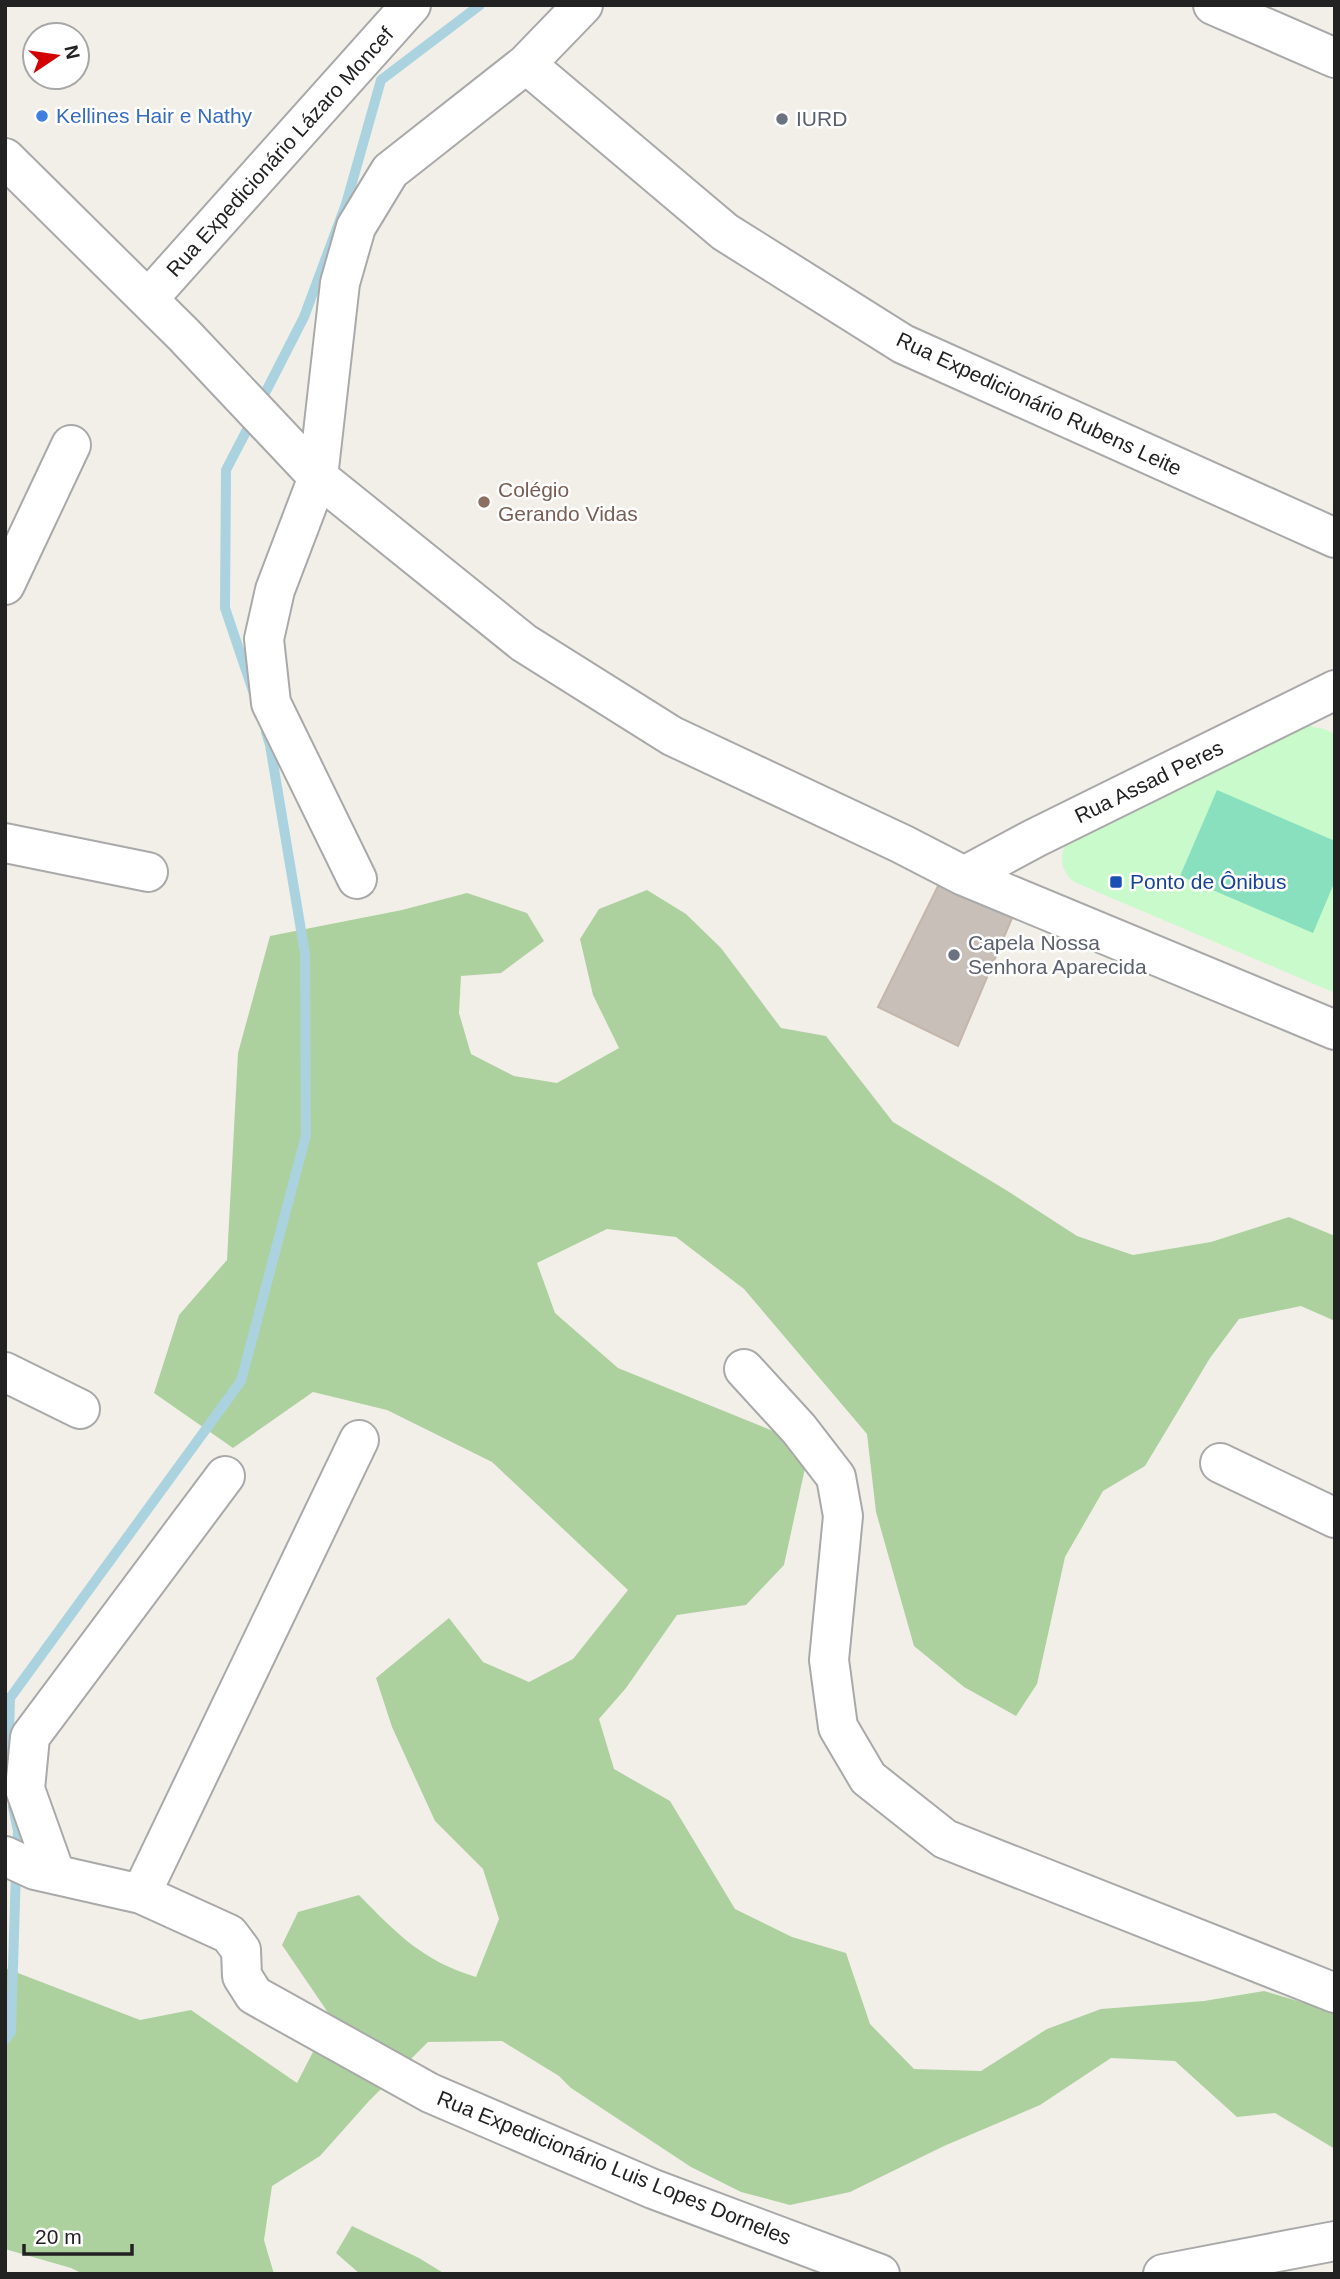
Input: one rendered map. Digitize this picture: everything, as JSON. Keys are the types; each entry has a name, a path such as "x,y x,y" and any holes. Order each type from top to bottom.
{"street":[{"name":"Rua Expedicionário Lázaro Moncef","path":"148,299 411,5"},
{"path":"357,879 271,703 264,639 275,590 318,477 340,283 356,227 390,171 526,64 583,5"},
{"path":"1213,5 1335,58"},
{"name":"Rua Expedicionário Rubens Leite","path":"526,64 725,232 903,344 1335,538"},
{"path":"5,158 184,335 318,477 524,643 661,729 964,876 1335,1030"},
{"path":"5,584 71,445"},
{"name":"Rua Assad Peres","path":"964,876 1035,838 1335,690"},
{"path":"5,843 148,872"},
{"path":"744,1370 799,1429 836,1477 843,1516 829,1660 838,1727 868,1778 945,1839 1335,1993"},
{"path":"5,1372 80,1409"},
{"path":"141,1894 359,1440"},
{"path":"1220,1463 1335,1518"},
{"path":"32,1866 25,1789 30,1737 225,1476"},
{"name":"Rua Expedicionário Luis Lopes Dorneles","path":"32,1866 141,1894 229,1934 242,1950 242,1976 254,1995 430,2093 653,2189 880,2274"},
{"path":"1163,2274 1335,2241"}],"green space":[{"path":"1310,726 1335,734 1335,993 1074,882 1066,873 1062,854 1066,843 1296,729"},
{"path":"1217,790 1335,841 1335,881 1313,933 1180,876"},
{"path":"647,890 686,914 721,948 781,1028 826,1036 893,1122 1077,1236 1133,1255 1211,1242 1289,1217 1335,1236 1335,1321 1301,1306 1239,1319 1210,1358 1145,1466 1103,1491 1065,1557 1037,1684 1016,1716 964,1687 914,1646 876,1512 867,1434 744,1289 676,1237 607,1229 537,1263 555,1313 618,1368 773,1431 807,1459 784,1565 746,1605 677,1615 626,1688 599,1719 614,1769 670,1801 735,1909 792,1937 846,1953 870,2024 914,2069 981,2071 1047,2029 1101,2009 1204,2001 1264,1991 1335,2012 1335,2149 1275,2113 1237,2117 1175,2061 1111,2058 1040,2105 944,2146 850,2192 790,2205 741,2192 691,2167 571,2088 559,2076 502,2041 428,2042 369,2101 320,2156 272,2186 264,2240 274,2274 83,2274 5,2249 5,1968 140,2020 191,2010 297,2083 331,2017 282,1945 298,1912 359,1895 412,1945 441,1963 476,1977 499,1919 483,1869 435,1821 392,1727 376,1678 449,1618 483,1662 529,1682 573,1659 628,1590 492,1462 387,1410 313,1392 233,1448 154,1393 179,1315 227,1260 238,1053 270,936 402,910 467,893 527,913 544,941 501,973 461,976 459,1013 471,1054 514,1076 557,1083 619,1048 593,995 580,939 599,909"},
{"path":"352,2226 419,2258 445,2274 360,2274 336,2253"}],"building":[{"path":"943,876 1015,911 958,1046 878,1007"}],"waterway":[{"path":"259,405 304,317 346,204 381,80 480,5"},
{"path":"252,420 226,470 225,608 254,694"},
{"path":"8,1770 10,1698 241,1381 306,1135 305,954 266,732"},
{"path":"13,1807 18,1831 17,1853"},
{"path":"5,2040 11,2032 16,1869"}],"place":[{"name":"Kellines Hair e Nathy","path":"42,116"},
{"name":"IURD","path":"782,119"},
{"name":"Colégio Gerando Vidas","path":"484,502"},
{"name":"Ponto de Ônibus","path":"1116,882"},
{"name":"Capela Nossa Senhora Aparecida","path":"954,955"}]}
